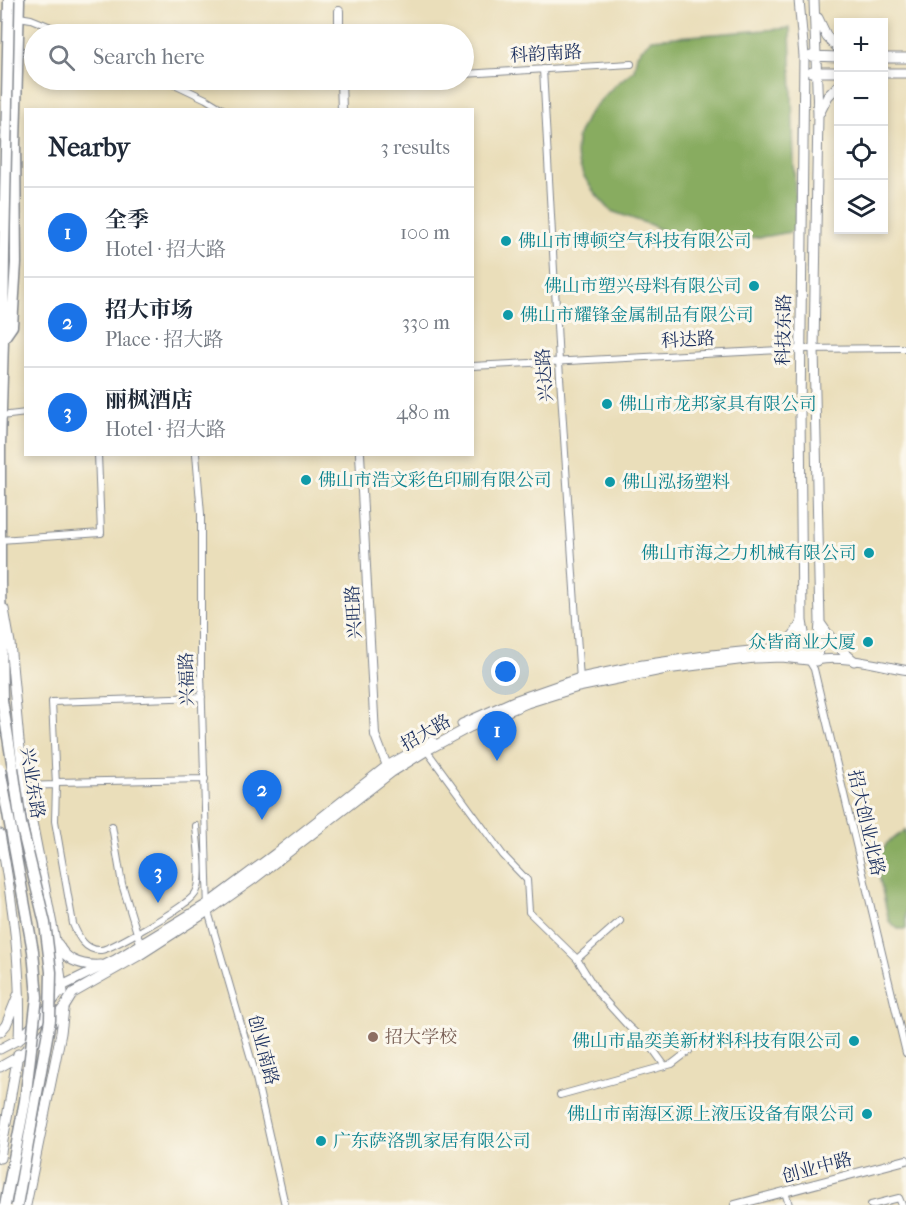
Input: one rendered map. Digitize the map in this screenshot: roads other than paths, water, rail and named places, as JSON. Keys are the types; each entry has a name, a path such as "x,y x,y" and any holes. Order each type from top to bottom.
{"main road":[{"name":"兴业东路","path":"9,0 0,456 2,700 21,824 45,923 51,972 50,1020 17,1205"},
{"path":"3,340 12,326 16,263 15,143 19,0"},
{"name":"科技东路","path":"799,0 804,56 800,349 802,621 815,659"},
{"path":"814,3 826,37 834,44"},
{"path":"814,3 818,72 814,350 820,623 815,659"},
{"path":"0,20 19,17"},
{"path":"0,35 18,33"},
{"path":"804,56 834,57"},
{"path":"888,58 906,58"},
{"path":"804,71 834,72"},
{"path":"888,73 906,73"},
{"path":"818,114 834,90"},
{"path":"0,582 10,643 25,786 55,940 65,1006 26,1205"},
{"path":"770,649 788,642 802,621"},
{"path":"820,623 830,638 854,661"},
{"name":"招大路","path":"0,1067 18,1057 43,1035 73,993 208,907 274,854 389,769 472,719 514,701 643,665 770,649 815,659"},
{"name":"招大路","path":"389,769 427,751 470,726 579,682 754,658 815,659"},
{"path":"0,767 33,951 37,997 25,1101 5,1205"},
{"path":"0,834 10,888 20,990 18,1057 0,1158"},
{"path":"55,940 62,952 71,960 85,965 100,965 115,960"},
{"name":"招大路","path":"62,987 142,948"},
{"path":"0,1049 19,1039 40,1019 62,987"},
{"path":"0,1032 6,1025 20,990"},
{"path":"0,1108 3,1112 5,1135"}],"street":[{"path":"339,11 339,24"},
{"path":"19,17 43,24"},
{"name":"科韵南路","path":"474,73 631,64"},
{"name":"兴达路","path":"543,69 579,682"},
{"path":"187,90 221,108"},
{"path":"341,90 342,108"},
{"name":"科达路","path":"474,366 800,349 906,348"},
{"path":"1,416 24,413"},
{"path":"0,540 100,533 98,456"},
{"name":"兴福路","path":"196,456 201,514 202,698 208,907"},
{"name":"兴旺路","path":"360,456 375,735 389,769"},
{"name":"招大路","path":"815,659 854,661 906,670"},
{"name":"招大创业北路","path":"815,659 906,1053"},
{"path":"196,826 200,880 197,891 186,903 137,933 102,950 82,943 73,924 55,821 56,783 52,702 202,698"},
{"path":"427,751 503,855 527,880 529,912 577,959 597,993 652,1048 665,1066"},
{"path":"25,786 205,779"},
{"path":"112,826 122,884 142,948"},
{"name":"创业南路","path":"208,907 254,1069 285,1205"},
{"path":"577,959 620,921"},
{"path":"560,1095 672,1064 689,1051"},
{"name":"创业中路","path":"735,1205 906,1160"},
{"path":"785,1192 789,1205"},
{"path":"872,1205 899,1198 902,1205"}],"place":[{"name":"佛山市博顿空气科技有限公司","path":"506,241"},
{"name":"佛山市塑兴母料有限公司","path":"754,286"},
{"name":"佛山市耀锋金属制品有限公司","path":"508,315"},
{"name":"佛山市龙邦家具有限公司","path":"607,404"},
{"name":"佛山市浩文彩色印刷有限公司","path":"306,480"},
{"name":"佛山泓扬塑料","path":"610,482"},
{"name":"佛山市海之力机械有限公司","path":"869,553"},
{"name":"众皆商业大厦","path":"868,642"},
{"name":"全季","path":"497,761"},
{"name":"招大市场","path":"262,820"},
{"name":"丽枫酒店","path":"158,903"},
{"name":"招大学校","path":"373,1037"},
{"name":"佛山市晶奕美新材料科技有限公司","path":"854,1041"},
{"name":"佛山市南海区源上液压设备有限公司","path":"867,1114"},
{"name":"广东萨洛凯家居有限公司","path":"321,1141"}]}
